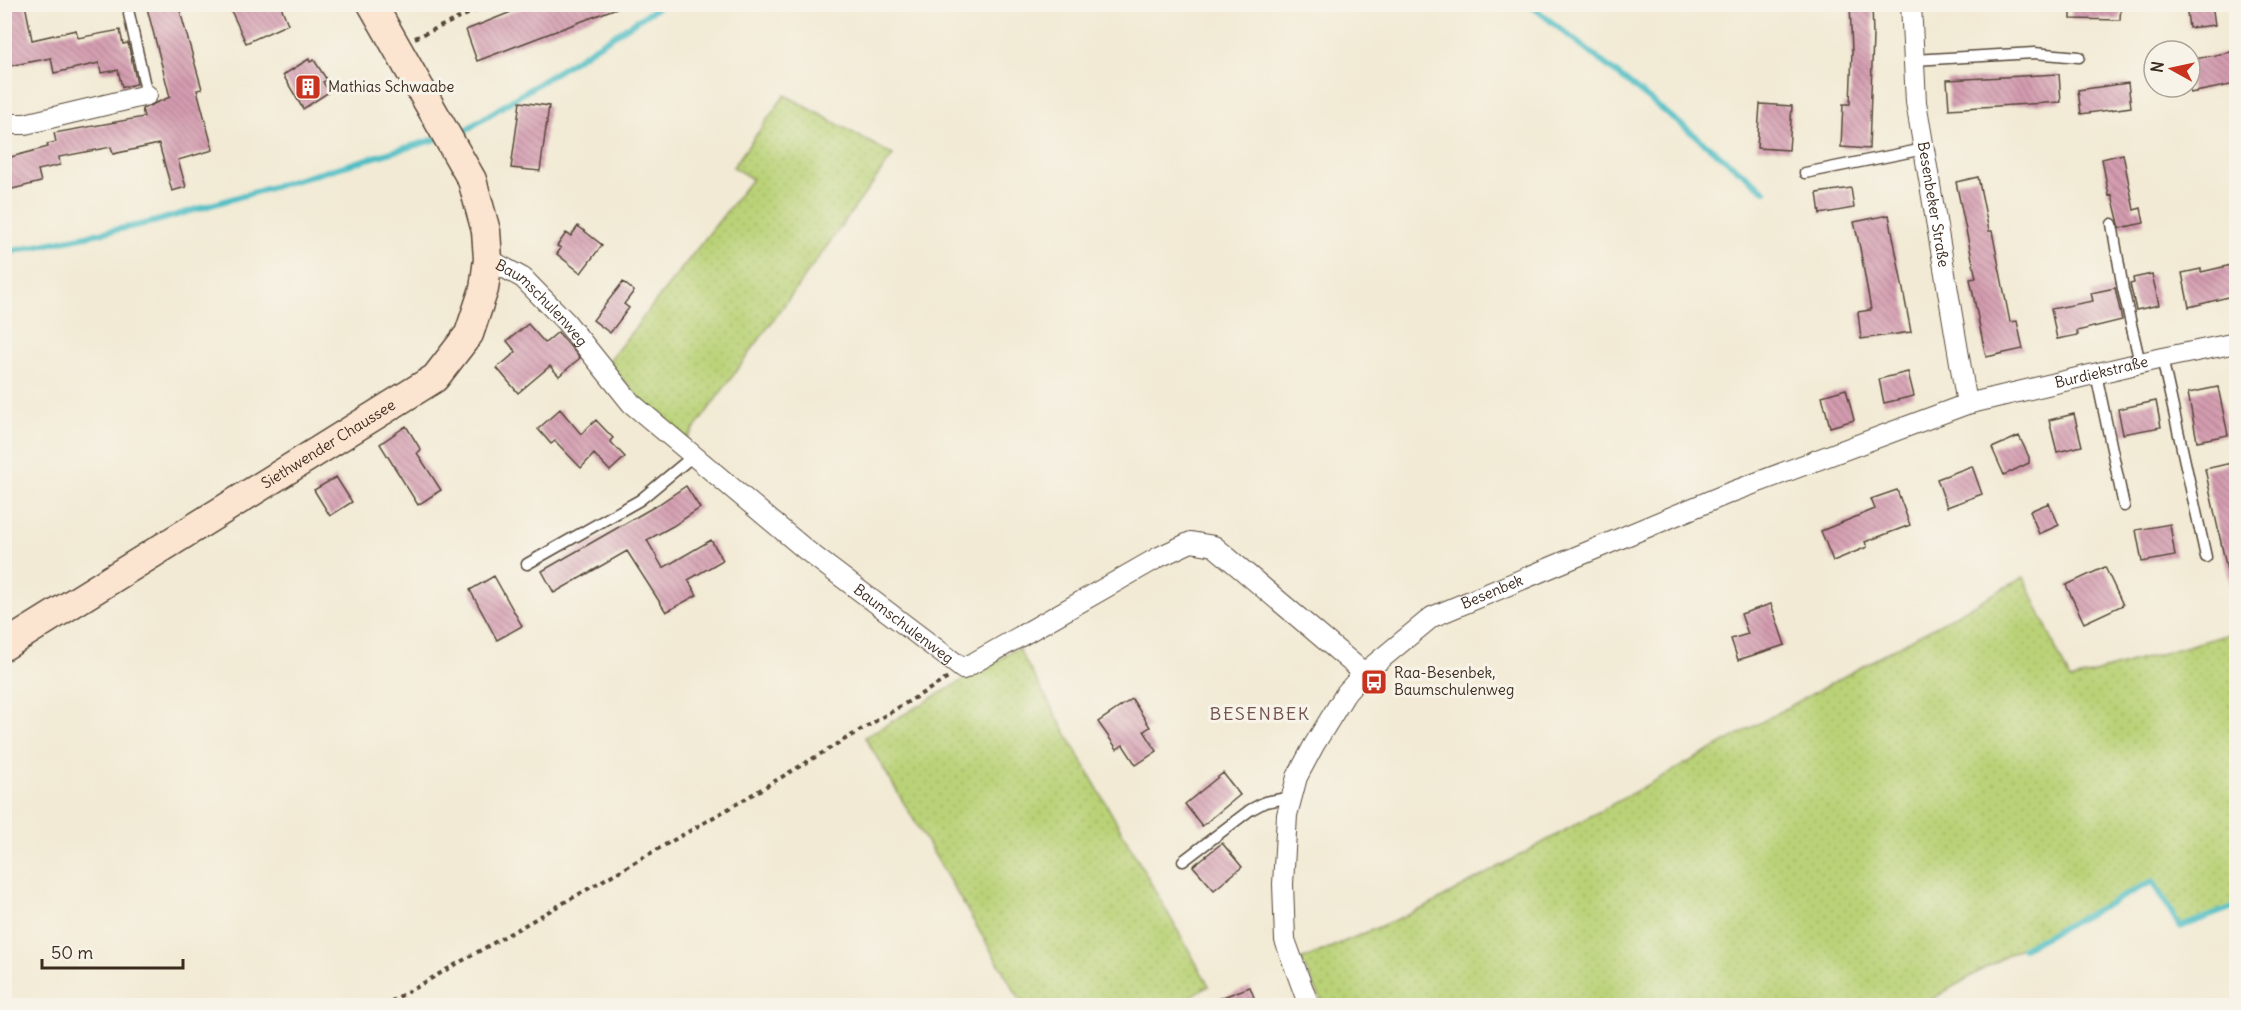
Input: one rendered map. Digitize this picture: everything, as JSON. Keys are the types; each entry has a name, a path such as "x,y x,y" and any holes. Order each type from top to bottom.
{"main road":[{"name":"Siethwender Chaussee","path":"4,646 435,378 469,334 484,289 488,259 486,231 472,180 372,4"}],"street":[{"name":"Besenbeker Straße","path":"1911,4 1916,102 1967,404"},
{"path":"4,124 25,124 147,95"},
{"name":"Baumschulenweg","path":"488,259 523,278 566,322 630,403 806,550 963,669 1159,557 1191,542 1214,546 1364,673"},
{"name":"Burdiekstraße","path":"1967,404 2140,363 2236,344"},
{"name":"Besenbek","path":"1310,1005 1285,940 1283,884 1287,815 1297,777 1314,744 1346,693 1364,673 1432,617 1729,493 1967,404"}],"lane":[{"path":"129,14 147,95"},
{"path":"1914,60 2034,53 2079,57"},
{"path":"1804,173 1924,149"},
{"path":"2112,224 2123,289 2140,363"},
{"path":"2163,358 2206,557"},
{"path":"2096,374 2124,506"},
{"path":"527,564 640,500 693,456"},
{"path":"1183,861 1250,810 1265,802 1292,797"}],"path":[{"path":"395,46 490,4"},
{"path":"383,1005 728,810 963,669"}],"green space":[{"path":"785,95 893,155 687,439 641,400 608,362 752,179 733,167"},
{"path":"2024,577 2070,680 2236,632 2236,905 2181,925 2153,880 2023,946 1920,1006 1324,1005 1301,960 1426,907"},
{"path":"1018,648 1209,986 1173,1005 1023,1005 865,737"}],"building":[{"path":"4,4 25,4 32,40 76,30 78,38 120,30 123,44 128,43 137,84 122,87 118,70 101,73 99,63 54,73 51,58 4,67"},
{"path":"146,4 178,4 202,89 197,90 213,150 178,160 186,187 172,191 159,144 113,154 111,147 59,157 60,165 38,170 41,182 4,191 4,167 9,165 7,158 48,147 47,144 56,142 54,133 144,117 142,109 170,97"},
{"path":"228,4 280,4 288,24 246,43"},
{"path":"531,4 622,4 622,6 477,61 466,30"},
{"path":"1850,4 1872,4 1869,149 1841,147 1843,104 1850,104 1852,52"},
{"path":"2071,4 2121,4 2120,20 2071,19"},
{"path":"2186,4 2212,4 2215,25 2189,28"},
{"path":"2236,51 2236,84 2202,91 2202,58"},
{"name":"Mathias Schwaabe","path":"309,59 310,62 314,60 327,80 323,82 329,92 303,109 283,75"},
{"path":"2059,74 2061,102 1949,109 1947,80"},
{"path":"2128,83 2131,107 2081,114 2078,90"},
{"path":"520,102 549,106 540,171 511,168"},
{"path":"1760,104 1792,106 1789,150 1757,148"},
{"path":"2123,154 2134,210 2141,208 2144,223 2120,228 2112,195 2109,196 2102,159"},
{"path":"1978,177 1989,231 1992,231 2010,322 2017,321 2023,349 1986,357 1970,279 1976,278 1956,182"},
{"path":"1851,188 1854,208 1820,214 1817,193"},
{"path":"1889,215 1911,332 1861,339 1858,312 1871,310 1854,222"},
{"path":"578,226 602,245 581,273 557,254 561,248 557,246 566,233 571,236"},
{"path":"2236,264 2236,295 2189,307 2182,273 2201,269 2201,272"},
{"path":"2152,274 2159,305 2136,310 2130,284 2134,283 2133,278"},
{"path":"623,282 634,291 624,304 629,308 610,333 593,320"},
{"path":"2115,288 2122,320 2077,331 2078,335 2057,339 2051,309 2093,301 2091,293"},
{"path":"528,324 545,343 558,332 580,358 559,376 550,366 518,393 497,368 516,352 507,341"},
{"path":"1908,372 1914,396 1884,403 1879,379"},
{"path":"2218,387 2228,435 2197,441 2188,393"},
{"path":"1846,389 1854,420 1830,427 1822,396"},
{"path":"2156,401 2161,427 2123,434 2118,409"},
{"path":"560,409 581,434 596,420 613,438 610,441 625,457 610,471 594,454 581,468 555,441 551,444 538,429"},
{"path":"2074,414 2082,446 2057,452 2049,420"},
{"path":"406,426 421,450 417,453 441,490 418,505 380,444"},
{"path":"2019,436 2029,457 2029,463 2004,475 1992,448"},
{"path":"2236,462 2236,583 2230,584 2205,469"},
{"path":"1972,466 1982,494 1947,507 1937,479"},
{"path":"336,477 352,502 330,516 314,490"},
{"path":"686,486 700,508 647,540 663,568 711,540 723,560 688,580 697,595 666,612 627,551 554,593 542,571"},
{"path":"1897,490 1910,525 1865,542 1867,547 1833,561 1821,531 1875,509 1871,499"},
{"path":"2049,503 2059,525 2039,534 2030,511"},
{"path":"2170,524 2175,556 2142,562 2136,530"},
{"path":"2105,567 2123,605 2084,623 2066,585"},
{"path":"494,576 522,626 497,640 470,590"},
{"path":"1771,604 1785,645 1738,660 1731,639 1748,634 1741,614"},
{"path":"1132,699 1150,727 1144,731 1157,751 1136,765 1123,745 1117,749 1098,722"},
{"path":"1223,773 1240,795 1202,826 1185,804"},
{"path":"1222,843 1242,867 1214,890 1193,866"},
{"path":"1250,987 1257,1005 1204,1005 1204,1004"}],"waterway":[{"path":"464,131 663,4"},
{"path":"1529,4 1765,191"},
{"path":"4,253 153,222 436,139"},
{"path":"2023,948 2153,881 2180,927 2236,906"}],"place":[{"name":"Mathias Schwaabe","path":"308,87"},
{"name":"Raa-Besenbek, Baumschulenweg","path":"1374,682"}],"district":[{"name":"BESENBEK","path":"1260,714"}]}
